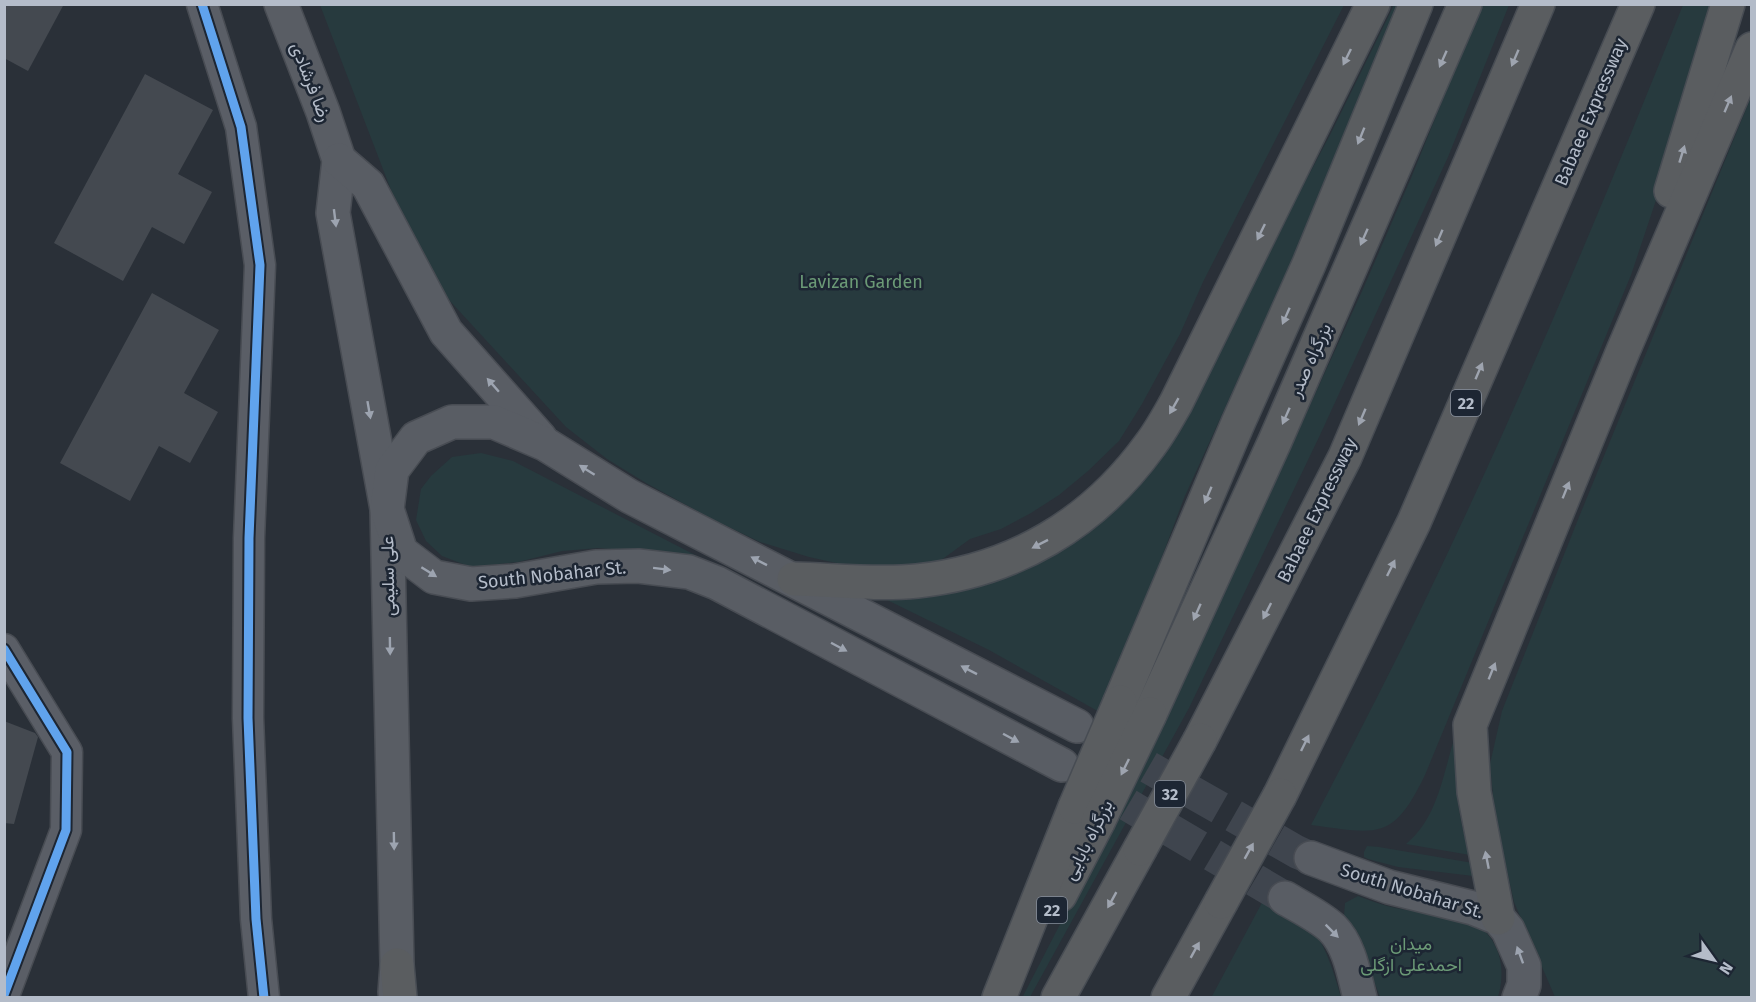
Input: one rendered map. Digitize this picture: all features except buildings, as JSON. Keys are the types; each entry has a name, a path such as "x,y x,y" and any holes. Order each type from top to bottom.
{"highway":[{"path":"794,579 916,581 968,572 1009,560 1052,538 1088,512 1119,483 1150,445 1176,403 1373,4"},
{"path":"999,998 1086,814 1119,702 1238,423 1309,264 1416,4"},
{"name":"بزرگراه صدر","path":"1150,714 1275,441 1465,4"},
{"name":"Babaee Expressway","path":"1058,998 1200,740 1345,458 1538,4"},
{"name":"Babaee Expressway","path":"1168,998 1280,795 1414,522 1638,4"},
{"path":"1623,351 1728,4"},
{"path":"1498,918 1474,792 1470,725 1623,351 1752,49"},
{"name":"بزرگراه بابایی","path":"1006,998 1086,814 1150,714"},
{"path":"397,965 400,998"}],"main road":[{"name":"رضا فرشادی","path":"281,4 339,160"},
{"path":"339,160 368,185 446,332 545,444"},
{"name":"علی سلیمی","path":"339,160 333,213 387,509 397,965 395,998"},
{"name":"South Nobahar St.","path":"1062,765 717,583 688,572 638,566 596,567 515,581 471,584 434,577 401,552 387,509 392,470 416,438 452,422 494,422 545,444 629,496 1077,726"},
{"name":"South Nobahar St.","path":"1311,858 1389,887 1473,908 1498,918 1508,930 1524,966 1524,985 1519,998"},
{"path":"1285,898 1333,929 1349,955 1360,998"}],"street":[{"path":"202,4 241,127 260,265 249,538 248,718 255,919 264,998"},
{"path":"4,649 67,752 66,830 4,995"}],"green space":[{"name":"Lavizan Garden","path":"320,5 1344,5 1203,282 1180,334 1119,441 1059,495 1001,529 970,539 929,569 859,568 809,557 760,542 646,483 607,459 566,427 450,301 419,254 396,203"},
{"path":"1394,5 1404,5 1312,217 1184,498 1103,714 989,650 881,597 1062,548 1274,240 1330,135"},
{"path":"1481,5 1509,5 1448,157 1320,435 1189,708 1030,997 1022,998 1175,701 1363,289"},
{"path":"1683,5 1712,5 1674,146 1631,275 1425,775 1403,812 1393,822 1382,828 1369,831 1311,825 1407,638 1456,536 1589,234"},
{"path":"1751,97 1751,997 1555,997 1514,902 1495,817 1490,764 1502,711"},
{"path":"481,453 513,461 697,556 598,548 562,551 518,562 471,567 442,556 426,541 416,520 421,489 431,476 452,457"},
{"path":"1455,736 1457,796 1470,855 1406,844 1425,822 1432,808 1443,780"},
{"path":"1367,846 1473,863 1473,876 1398,867 1368,859 1364,857"},
{"name":"میدان احمدعلی ازگلی","path":"1358,896 1394,908 1438,914 1479,926 1492,941 1500,959 1502,978 1498,997 1380,997 1362,950 1344,916 1345,903"},
{"path":"1265,897 1298,917 1314,932 1329,959 1341,997 1211,998"}],"tunnel":[{"path":"1106,743 1311,858"},
{"path":"1086,780 1285,898"}],"cycle path":[{"path":"202,4 241,127 260,265 249,538 248,718 256,919 264,998"},
{"path":"4,649 67,752 66,830 4,995"}]}
